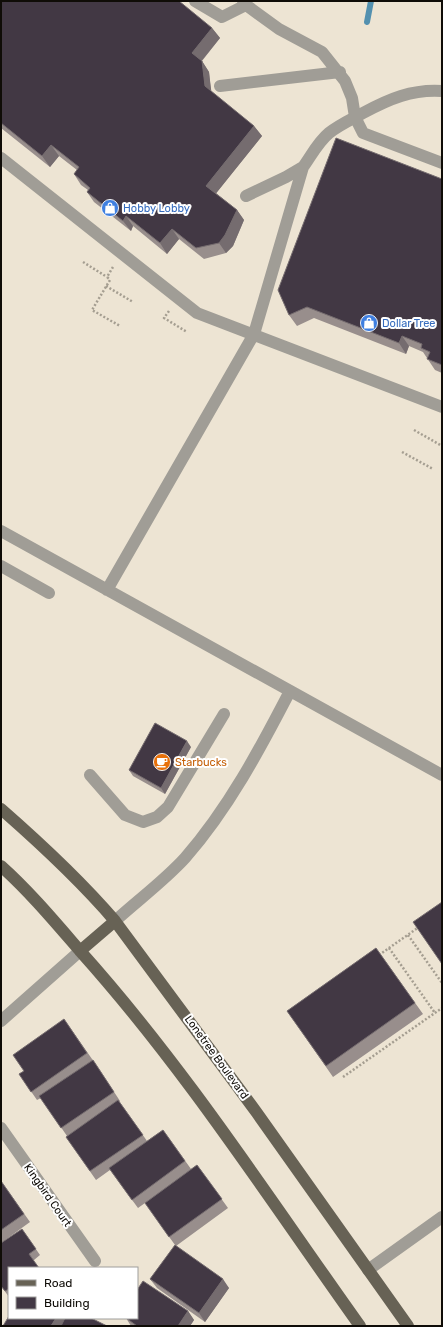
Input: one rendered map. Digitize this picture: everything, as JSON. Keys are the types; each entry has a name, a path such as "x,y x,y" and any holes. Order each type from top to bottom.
{"main road":[{"name":"Lonetree Boulevard","path":"1,809 39,841 91,892 115,921 258,1113 408,1326"},
{"path":"1,866 20,883 116,991 179,1071 360,1326"},
{"path":"80,951 115,921"}],"street":[{"path":"195,1 222,17 244,3 279,30 322,52 340,72 352,98 355,117 363,133 442,163"},
{"path":"220,86 340,72"},
{"path":"107,590 254,334 303,167 317,146 329,133 391,98 427,90 442,91"},
{"path":"1,158 197,313 442,407"},
{"path":"246,196 286,177 303,167"},
{"path":"1,531 442,775"},
{"path":"1,566 49,593"},
{"path":"115,921 179,864 203,837 237,786 290,691"},
{"path":"90,775 125,815 143,822 156,817 168,807 224,714"},
{"path":"1,1022 80,951"},
{"name":"Kingbird Court","path":"1,1128 95,1261"},
{"path":"368,1270 442,1217"}],"path":[{"path":"83,262 110,280 92,310 120,326"},
{"path":"107,277 113,267"},
{"path":"106,286 133,302"},
{"path":"170,309 164,318 186,332"},
{"path":"414,430 442,446"},
{"path":"402,452 433,469"},
{"path":"376,957 425,923"},
{"path":"408,935 442,983"},
{"path":"389,948 435,1013"},
{"path":"343,1077 442,1008"}],"building":[{"path":"1,1 179,1 212,28 192,53 202,61 205,86 254,126 206,186 237,210 225,235 219,243 196,248 172,229 160,243 126,216 123,221 87,192 90,188 74,174 79,167 51,145 42,156 1,123"},
{"path":"336,138 442,179 442,365 427,359 430,352 421,348 422,344 402,336 399,343 307,307 289,315 278,290"},
{"name":"Starbucks","path":"155,723 187,741 161,788 129,770"},
{"path":"442,902 442,964 413,922"},
{"path":"376,948 415,1003 326,1066 287,1011"},
{"path":"64,1019 87,1053 31,1092 19,1074 24,1071 13,1055"},
{"path":"93,1060 114,1092 61,1128 39,1096"},
{"path":"118,1100 143,1135 90,1171 66,1137"},
{"path":"163,1130 185,1161 132,1200 109,1168"},
{"path":"197,1165 222,1199 169,1237 145,1203"},
{"path":"1,1181 24,1214 1,1230"},
{"path":"22,1229 36,1249 29,1254 38,1267 8,1267 8,1290 5,1291 1,1286 1,1243"},
{"path":"175,1245 223,1279 199,1313 150,1279"},
{"path":"143,1281 188,1311 178,1326 137,1326 127,1319 138,1319 138,1288"},
{"path":"8,1318 8,1319 55,1319 51,1326 3,1326"},
{"path":"64,1319 93,1319 107,1326 61,1326"}],"waterway":[{"path":"367,22 371,1"}],"place":[{"name":"Hobby Lobby","path":"110,208"},
{"name":"Dollar Tree","path":"369,323"},
{"name":"Starbucks","path":"162,762"}]}
